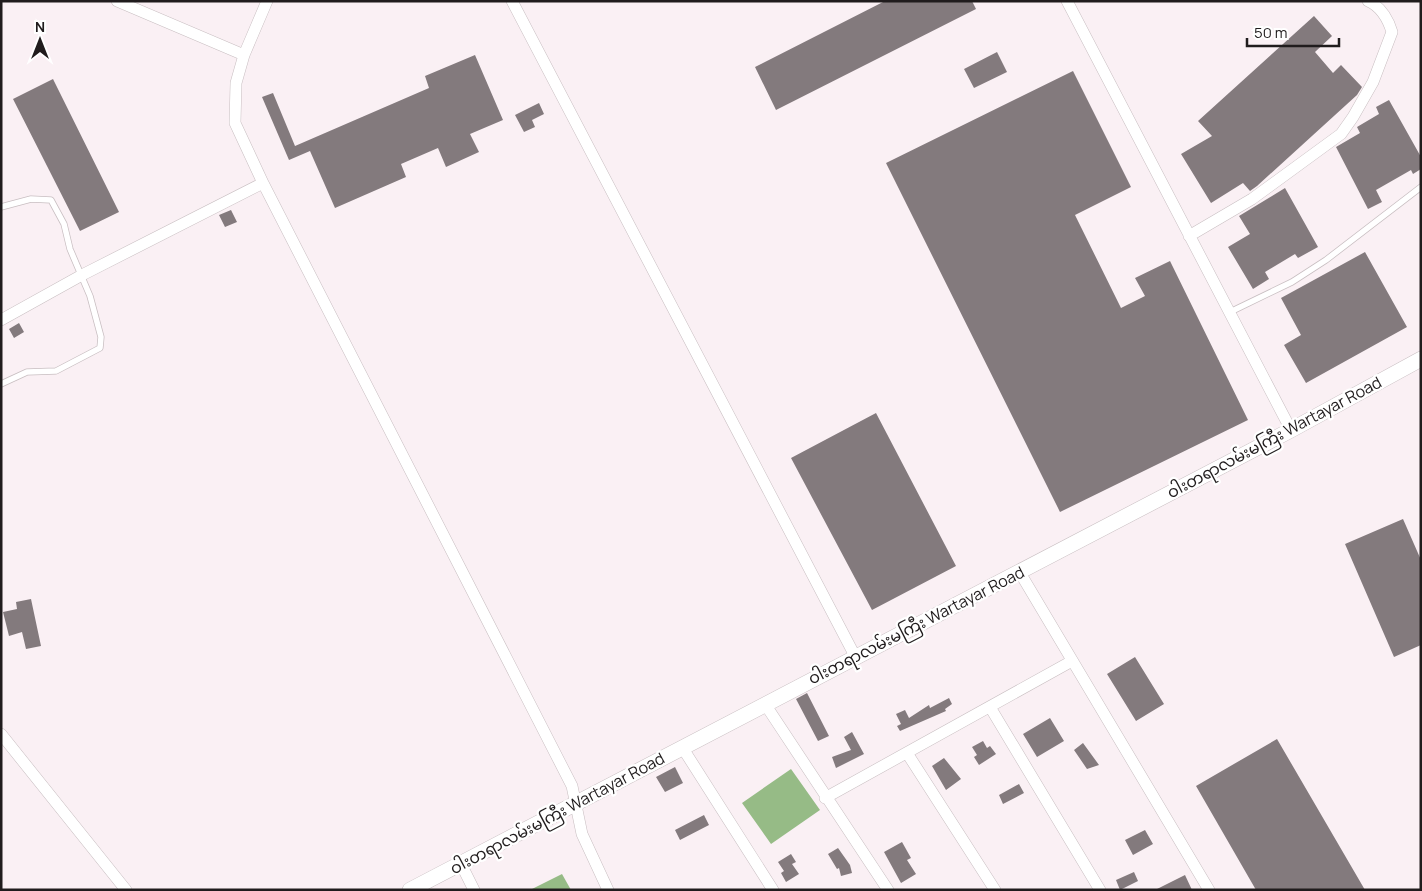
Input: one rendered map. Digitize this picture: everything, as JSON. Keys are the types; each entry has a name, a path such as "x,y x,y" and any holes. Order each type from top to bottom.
{"street":[{"path":"117,1 244,55"},
{"path":"267,1 244,55 236,83 235,123 263,183 572,786 574,804 582,834 608,890"},
{"path":"512,1 855,656"},
{"path":"1067,1 1290,430"},
{"path":"1189,236 1252,199 1341,134 1353,118 1373,82 1392,32 1387,18 1376,4 1368,1"},
{"path":"1,320 82,275 263,183"},
{"name":"ဝါးတရာလမ်းမကြီး Wartayar Road","path":"410,890 1290,430 1421,359"},
{"path":"1019,572 1209,890"},
{"path":"825,798 1072,661"},
{"path":"765,704 825,798 888,890"},
{"path":"990,707 1100,890"},
{"path":"1,734 126,890"},
{"path":"682,747 773,890"},
{"path":"907,753 995,890"},
{"path":"461,864 474,890"}],"lane":[{"path":"1228,313 1292,282 1326,260 1421,187"},
{"path":"1,207 31,199 51,200 64,224 70,249 90,296 101,337 100,348 56,371 27,372 1,384"}],"shaded area":[{"path":"791,769 820,810 771,844 742,803"},
{"path":"562,874 571,890 530,890"}],"building":[{"path":"885,1 972,1 976,9 776,110 755,67"},
{"path":"1314,16 1332,36 1315,52 1333,73 1341,65 1362,87 1357,95 1257,186 1250,191 1243,183 1211,203 1181,154 1212,136 1198,121"},
{"path":"997,52 1007,72 974,88 964,69"},
{"path":"475,55 503,120 470,134 479,152 446,167 438,148 401,164 406,177 335,208 310,151 289,160 262,97 273,93 295,146 429,88 425,76"},
{"path":"1073,71 1131,187 1075,215 1121,308 1145,296 1135,278 1170,261 1248,420 1060,512 886,163"},
{"path":"53,79 119,212 80,231 13,99"},
{"path":"1389,100 1421,157 1421,169 1413,174 1411,170 1376,190 1382,202 1368,209 1336,147 1360,133 1357,127 1379,114 1376,107"},
{"path":"539,103 544,114 532,120 535,127 524,132 515,115"},
{"path":"1285,188 1318,247 1298,258 1295,254 1265,272 1269,279 1253,289 1228,247 1250,234 1239,216"},
{"path":"231,210 237,222 225,227 219,215"},
{"path":"1365,252 1407,327 1306,383 1284,345 1301,335 1281,298"},
{"path":"19,323 24,332 14,338 9,329"},
{"path":"876,413 956,566 872,610 791,458"},
{"path":"1403,519 1421,560 1421,645 1394,657 1345,544"},
{"path":"31,599 41,646 26,649 22,632 9,636 3,612 17,609 16,602"},
{"path":"1135,657 1164,704 1136,721 1107,674"},
{"path":"807,693 829,736 818,741 796,699"},
{"path":"949,698 952,704 945,709 946,711 900,731 897,726 901,724 896,714 905,710 909,718 929,705 930,708"},
{"path":"1050,718 1064,741 1037,757 1023,734"},
{"path":"852,732 864,754 836,768 832,757 851,750 844,737"},
{"path":"1277,739 1365,890 1256,890 1196,786"},
{"path":"983,741 987,748 990,746 996,754 979,765 974,757 977,755 972,747"},
{"path":"1083,743 1099,765 1087,769 1074,750"},
{"path":"944,758 961,779 946,790 932,766"},
{"path":"675,767 683,783 665,792 656,777"},
{"path":"1019,784 1024,793 1003,804 999,795"},
{"path":"704,815 709,825 680,840 675,830"},
{"path":"1145,830 1153,844 1133,855 1125,840"},
{"path":"902,842 911,858 907,860 916,874 901,883 884,852"},
{"path":"838,848 850,865 852,873 841,876 839,868 837,869 828,854"},
{"path":"791,854 796,862 792,864 799,874 786,882 781,873 784,871 778,862"},
{"path":"1134,872 1138,881 1120,890 1116,880"},
{"path":"1185,875 1192,890 1155,890"}]}
